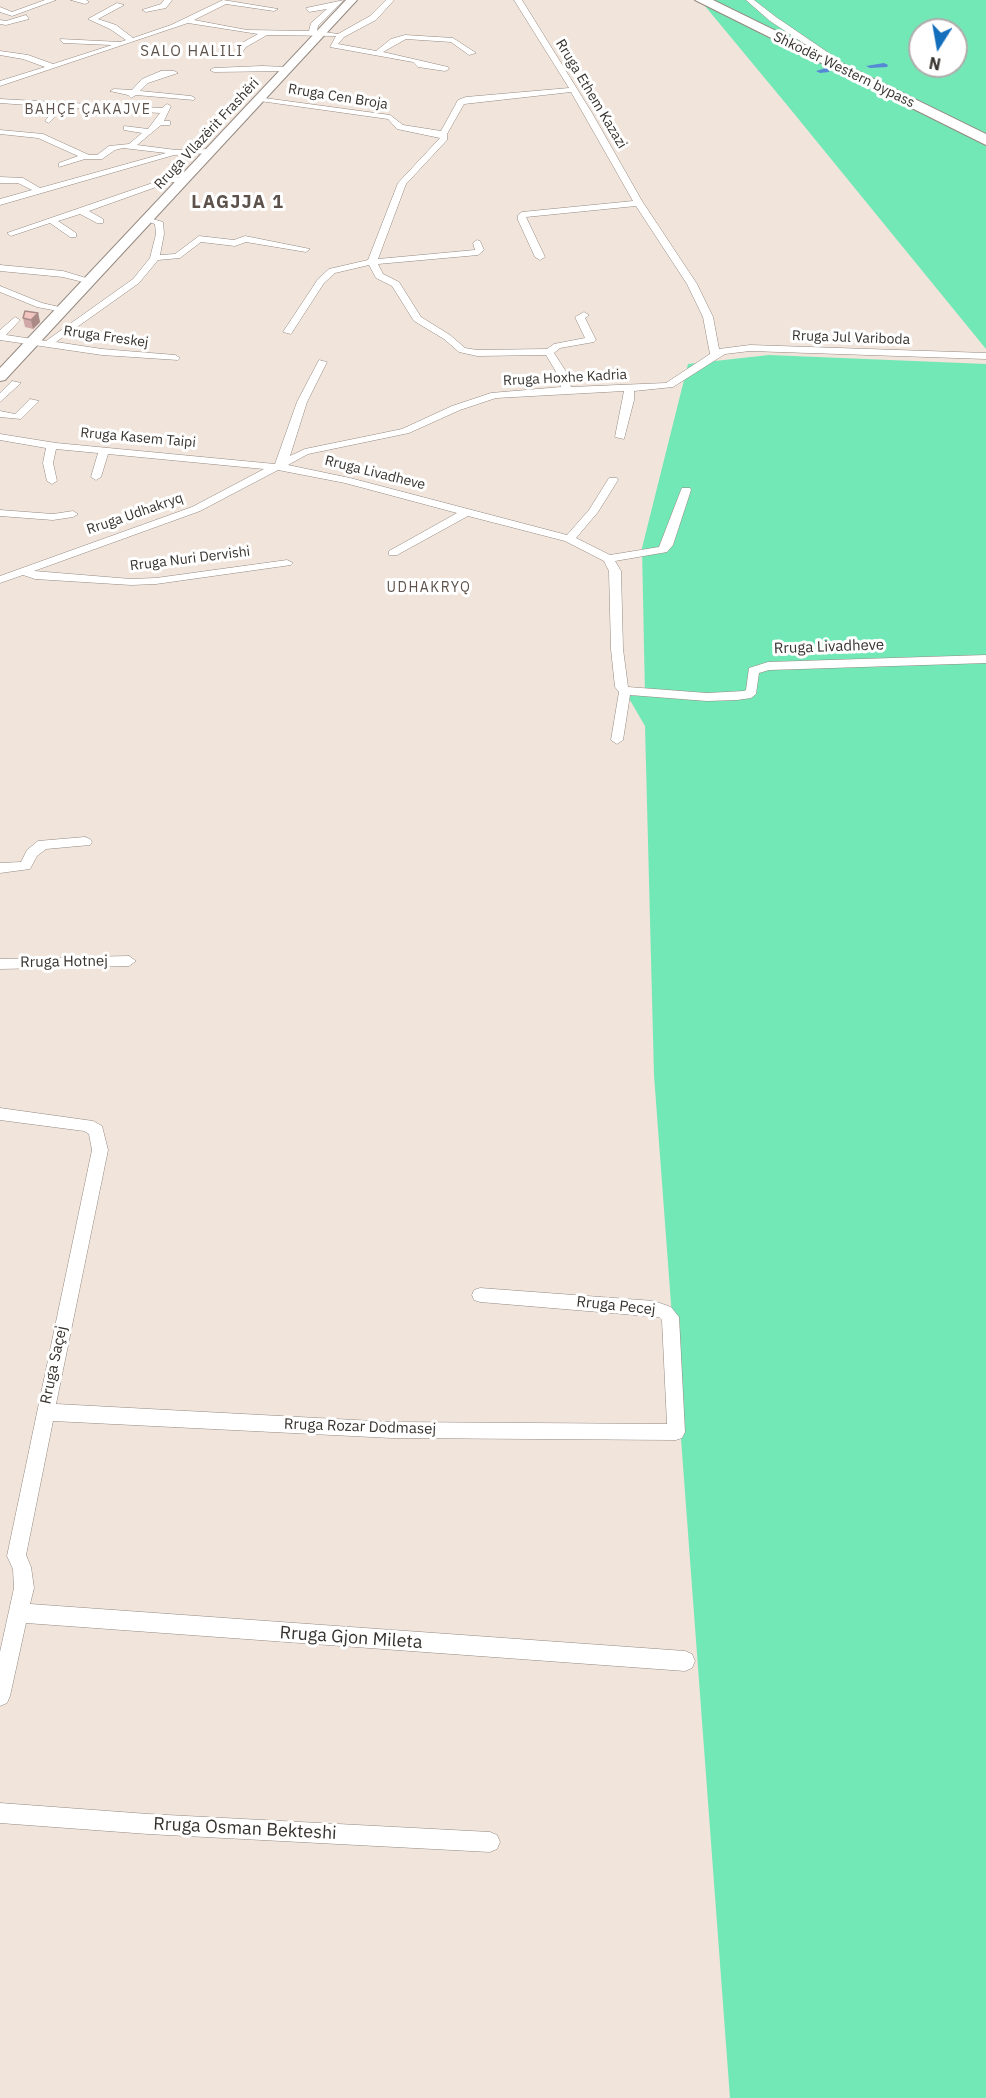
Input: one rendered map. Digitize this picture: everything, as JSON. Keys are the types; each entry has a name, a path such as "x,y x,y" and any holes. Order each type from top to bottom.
{"highway":[{"name":"Shkodër Western bypass","path":"702,0 986,140"},
{"name":"Shkodër Western bypass","path":"713,0 986,134"}],"main road":[{"name":"Rruga Vllazërit Frashëri","path":"0,377 149,219 178,180 212,151 260,99 342,3"}],"street":[{"path":"0,9 12,14 44,7 52,0"},
{"path":"75,0 85,2"},
{"path":"146,10 163,6 168,0"},
{"path":"390,0 373,18 341,35 333,45 445,69"},
{"name":"Rruga Ethem Kazazi","path":"518,0 639,203 692,284 708,317 715,354"},
{"path":"750,0 773,19 829,56"},
{"path":"0,84 159,32 188,21 227,1 274,9"},
{"path":"0,9 22,2"},
{"name":"Rruga Vllazërit Frashëri","path":"309,10 342,3"},
{"path":"120,5 92,19 113,27 132,41"},
{"path":"0,22 6,23 29,16"},
{"path":"188,21 238,31 317,32 341,35"},
{"path":"233,39 238,31"},
{"path":"159,32 170,37"},
{"path":"241,52 243,46 265,33"},
{"path":"377,53 394,41 405,38 453,40 472,53"},
{"path":"63,41 123,44"},
{"path":"1,53 25,57 53,67"},
{"name":"Rruga Vllazërit Frashëri","path":"214,70 287,69"},
{"path":"122,109 145,81 164,73 174,73"},
{"path":"100,107 116,88 134,93 191,98"},
{"path":"573,90 463,101 443,134 444,138 402,183 372,262 379,276 396,284 417,319 447,337 462,350 477,353 549,352 557,346 591,340 580,317 584,315"},
{"path":"49,121 66,93"},
{"path":"132,146 140,137 163,123 164,111 174,96"},
{"name":"Rruga Cen Broja","path":"260,99 390,117 400,127 443,134"},
{"path":"0,101 164,111"},
{"path":"26,113 35,104"},
{"path":"127,128 150,132"},
{"path":"0,132 40,136 85,156 99,157 117,147 132,146 164,149 174,153"},
{"path":"0,202 174,153 212,151"},
{"path":"106,153 178,180"},
{"path":"62,165 85,156"},
{"path":"1,180 20,180 39,191"},
{"path":"11,233 178,180"},
{"path":"540,257 522,220 522,215 639,203"},
{"path":"82,211 100,221"},
{"path":"50,343 136,280 155,258 160,234 159,222 149,219"},
{"path":"53,221 72,235"},
{"path":"155,258 177,256 199,239 229,243 235,243 241,239 254,240 306,249"},
{"path":"288,332 326,275 343,268 372,262 478,252 480,250 477,243"},
{"path":"0,268 48,269 92,281"},
{"path":"0,289 40,305 63,309"},
{"path":"0,336 15,320"},
{"name":"Rruga Freskej","path":"0,336 102,352 175,358"},
{"name":"Rruga Jul Variboda","path":"715,354 750,348 986,356"},
{"path":"549,352 560,370 567,390"},
{"name":"Rruga Hoxhe Kadria","path":"278,465 322,447 405,430 456,408 495,395 669,385 715,354"},
{"path":"278,465 302,402 322,362"},
{"path":"0,399 16,383"},
{"path":"620,437 629,400 629,389"},
{"path":"0,414 17,417 34,401"},
{"name":"Rruga Kasem Taipi","path":"0,437 52,446 278,465"},
{"path":"52,446 48,463 52,481"},
{"path":"96,477 104,450"},
{"name":"Rruga Livadheve","path":"278,465 346,480 569,539 609,559"},
{"name":"Rruga Udhakryq","path":"0,580 196,509 278,465"},
{"path":"569,539 593,512 613,480"},
{"path":"617,740 625,692 621,687 617,649 615,571 609,559 621,555 663,550 667,545 686,490"},
{"path":"393,553 467,512"},
{"path":"0,513 53,517 73,514"},
{"name":"Rruga Nuri Dervishi","path":"26,572 35,576 131,582 156,581 287,563"},
{"name":"Rruga Livadheve","path":"625,692 706,698 737,696 752,691 753,671 768,666 986,659"},
{"path":"0,868 25,866 37,847 43,844 85,842"},
{"name":"Rruga Hotnej","path":"0,964 129,961"},
{"name":"Rruga Saçej","path":"0,1114 87,1125 96,1130 100,1139 90,1204 16,1556 22,1567 24,1588 0,1696"},
{"name":"Rruga Pecej","path":"480,1295 654,1308 665,1312 670,1317 676,1432"},
{"name":"Rruga Rozar Dodmasej","path":"45,1412 392,1430 676,1432"},
{"name":"Rruga Gjon Mileta","path":"18,1613 685,1661"},
{"name":"Rruga Osman Bekteshi","path":"0,1813 490,1842"}],"green space":[{"path":"700,0 986,0 986,349 787,105"},
{"path":"769,355 986,364 986,2098 730,2098 654,1075 645,726 627,695 645,696 642,548 688,364"}],"building":[{"path":"25,311 38,313 31,320 23,318"}],"waterway":[{"path":"870,66 884,65"},
{"path":"820,71 826,70"}],"district":[{"name":"SALO HALILI","path":"192,52"},
{"name":"BAHÇE ÇAKAJVE","path":"88,110"},
{"name":"LAGJJA 1","path":"238,203"},
{"name":"UDHAKRYQ","path":"429,588"}]}
